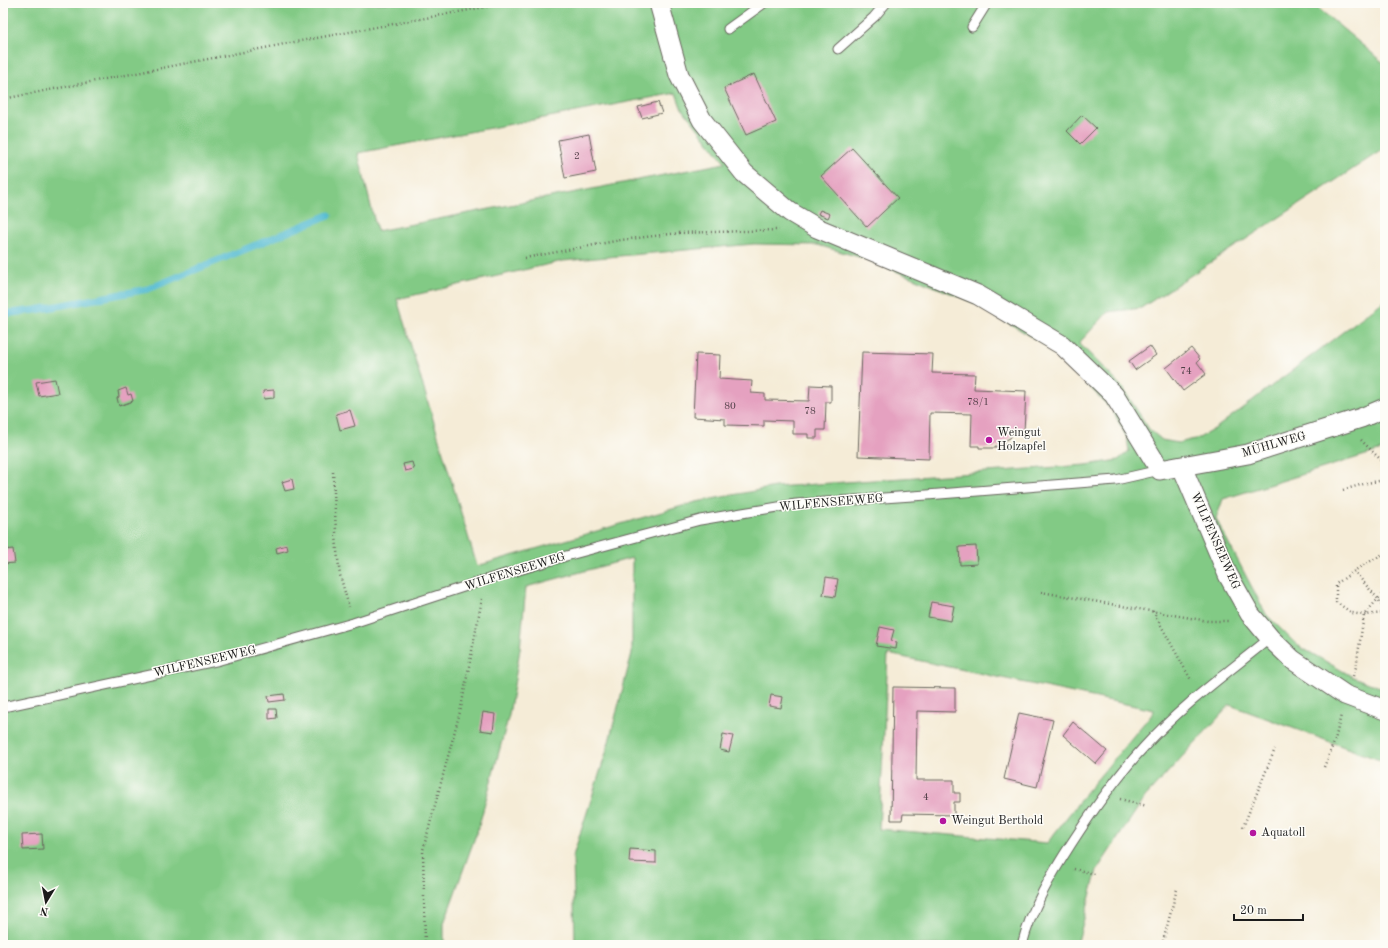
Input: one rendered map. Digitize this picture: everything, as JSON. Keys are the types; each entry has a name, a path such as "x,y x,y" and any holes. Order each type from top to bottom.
{"street":[{"path":"659,3 682,82 702,120 744,173 790,212 817,228 978,296 1062,345 1114,395 1160,470"},
{"name":"MÜHLWEG","path":"1160,470 1248,454 1345,424 1385,408"},
{"name":"WILFENSEEWEG","path":"1182,467 1228,575 1250,614 1270,638 1293,660 1345,694 1385,710"}],"lane":[{"path":"838,49 874,17 886,3"},
{"path":"972,27 987,3"},
{"path":"728,29 758,5"},
{"name":"WILFENSEEWEG","path":"3,707 220,660 353,623 485,580 566,556 700,520 796,504 1116,480 1160,470"},
{"path":"1022,945 1033,913 1058,864 1104,795 1144,747 1199,695 1270,638"}],"path":[{"path":"3,100 295,42 507,3"},
{"path":"525,258 621,240 679,233 781,230"},
{"path":"1345,424 1385,464"},
{"path":"333,472 337,551 340,575 353,623"},
{"path":"1343,490 1367,483 1385,480"},
{"path":"1354,571 1378,599 1385,612 1364,615 1352,613 1336,602 1336,584 1354,571 1385,552"},
{"path":"424,945 423,850 461,708 485,580"},
{"path":"1041,592 1208,621 1234,621 1250,614"},
{"path":"1324,767 1339,728 1345,694 1356,667 1364,615 1385,592"},
{"path":"1153,611 1199,695"},
{"path":"1244,827 1275,749"},
{"path":"1104,795 1147,806"},
{"path":"1162,945 1177,889"}],"green space":[{"path":"3,3 1312,3 1385,64 1385,148 1141,308 1108,312 1079,343 1122,387 1149,429 1162,440 1178,443 1199,438 1216,428 1385,300 1385,449 1223,499 1216,519 1266,614 1297,645 1353,677 1385,689 1385,762 1230,705 1145,797 1097,870 1077,945 575,945 573,856 606,753 632,653 632,558 526,587 520,649 509,715 478,829 444,923 444,945 3,945","holes":["676,93 681,107 725,163 377,231 358,153","754,244 818,245 866,259 975,303 1054,350 1113,411 1127,438 1129,451 1118,460 1086,465 775,487 696,502 477,566 397,299 563,261","888,654 1154,710 1047,843 879,829"]}],"building":[{"path":"754,74 776,122 746,135 724,88"},
{"path":"658,102 662,113 642,118 638,107"},
{"path":"1082,115 1096,128 1080,144 1067,131"},
{"path":"589,134 596,172 565,178 558,140"},
{"path":"852,148 898,198 867,227 821,176"},
{"path":"820,210 830,214 828,218 818,214"},
{"path":"1150,346 1156,355 1135,370 1129,361"},
{"path":"1191,348 1200,359 1197,362 1206,374 1183,391 1166,368"},
{"path":"862,352 933,354 932,373 975,374 974,389 1026,391 1024,432 1014,432 1010,438 1004,441 1004,447 995,446 995,448 979,448 979,446 971,446 972,414 930,413 929,459 858,456"},
{"path":"696,354 720,355 719,379 752,381 751,393 765,394 765,400 809,401 810,385 831,386 831,402 826,402 825,430 817,430 817,438 808,438 808,434 793,434 793,421 764,420 764,426 725,425 725,419 693,417"},
{"path":"55,379 58,393 39,396 36,382"},
{"path":"126,388 128,395 131,394 133,401 119,406 117,398 119,397 118,391"},
{"path":"274,390 274,398 264,399 263,391"},
{"path":"350,410 355,426 340,430 336,414"},
{"path":"412,462 414,469 405,471 403,464"},
{"path":"292,479 294,489 285,491 282,482"},
{"path":"287,545 288,550 277,553 276,548"},
{"path":"976,546 977,564 960,565 959,547"},
{"path":"13,549 15,563 3,564 3,550"},
{"path":"826,577 838,579 835,597 823,595"},
{"path":"931,602 954,606 951,621 928,617"},
{"path":"880,627 894,630 891,641 897,642 896,649 876,646"},
{"path":"893,687 955,688 955,712 917,711 916,780 954,780 954,793 960,793 960,802 954,802 954,815 903,814 902,820 891,820"},
{"path":"284,694 285,700 269,702 268,696"},
{"path":"771,695 783,697 781,708 769,706"},
{"path":"269,709 276,709 277,718 269,719"},
{"path":"483,712 495,714 493,732 480,730"},
{"path":"1019,713 1053,720 1037,787 1004,779"},
{"path":"1073,722 1107,751 1096,764 1063,735"},
{"path":"723,734 733,736 729,752 720,750"},
{"path":"42,834 43,849 23,850 22,835"},
{"path":"630,849 656,851 656,863 629,862"}],"waterway":[{"path":"3,314 36,310 148,289 329,215"}],"place":[{"name":"Weingut Holzapfel","path":"989,440"},
{"name":"Weingut Berthold","path":"943,821"},
{"name":"Aquatoll","path":"1253,833"}]}
